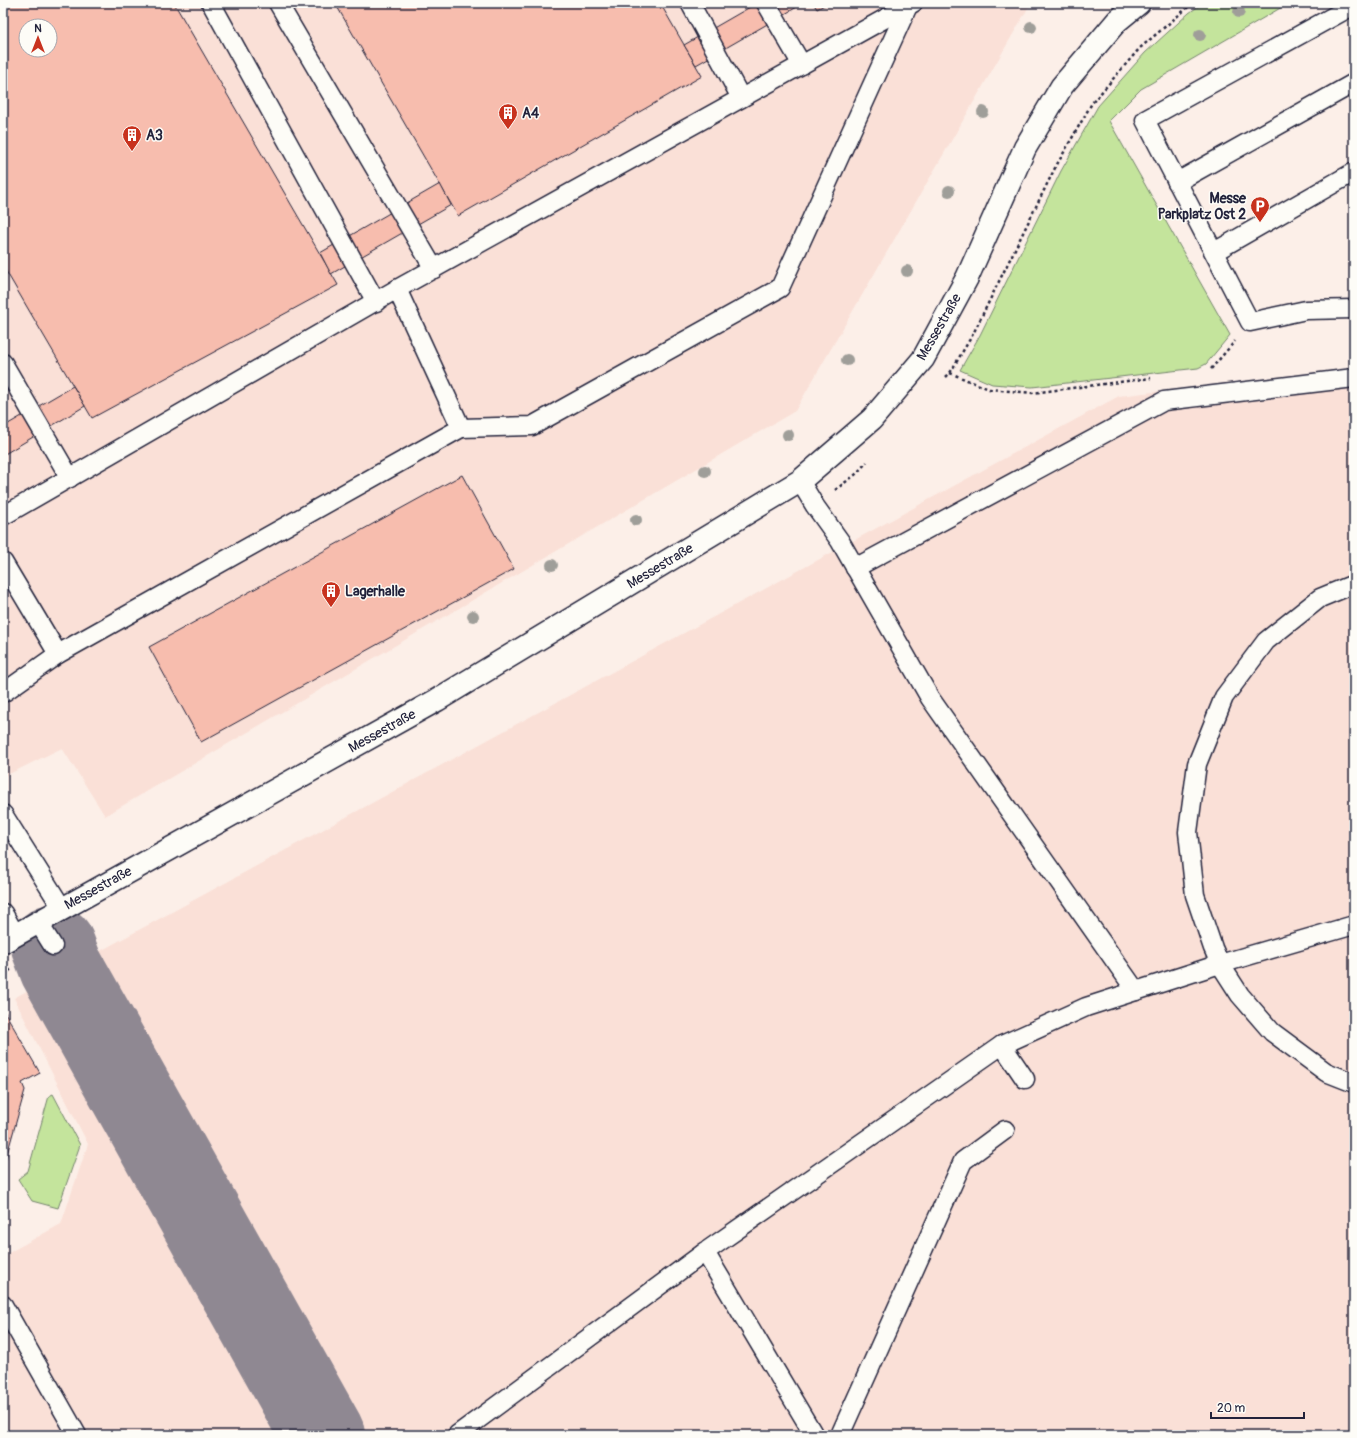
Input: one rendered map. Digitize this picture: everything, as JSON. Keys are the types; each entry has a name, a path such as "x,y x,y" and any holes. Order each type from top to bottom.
{"street":[{"name":"Messestraße","path":"9,938 437,700 800,482 872,419 923,359 967,278 1025,148 1062,86 1117,21 1139,3"}],"lane":[{"path":"211,3 376,302"},
{"path":"278,3 434,269"},
{"path":"690,3 742,98"},
{"path":"766,3 802,65"},
{"path":"6,509 70,478 397,289 911,4"},
{"path":"3,693 58,654 461,428 532,426 780,288 911,4"},
{"path":"1354,5 1145,120 1250,322 1306,310 1354,309"},
{"path":"1178,182 1354,83"},
{"path":"1214,252 1354,172"},
{"path":"397,289 461,428"},
{"path":"3,363 70,478"},
{"path":"855,568 1164,401 1354,378"},
{"path":"800,482 814,506 840,541 930,698 1136,991"},
{"path":"3,562 58,654"},
{"path":"1354,584 1320,598 1266,641 1224,697 1197,764 1188,832 1195,895 1220,964 1240,995 1272,1032 1326,1072 1354,1083"},
{"path":"3,814 62,908"},
{"path":"3,913 9,938"},
{"path":"38,922 53,946"},
{"path":"457,1435 706,1252 1002,1045 1086,1007 1220,964 1354,925"},
{"path":"1002,1045 1025,1079"},
{"path":"840,1435 963,1161 1005,1130"},
{"path":"706,1252 814,1435"},
{"path":"3,1305 77,1435"}],"path":[{"path":"1210,370 1250,322"},
{"path":"950,373 989,389 1032,393 1158,377"}],"shaded area":[{"path":"3,3 1031,3 795,411 105,816 62,748 3,777"},
{"path":"1354,368 1354,1435 7,1435 3,1428 3,1256 61,1224 88,1144 14,998 1119,396"}],"green space":[{"path":"1203,3 1289,3 1141,89 1109,121 1230,335 1206,364 1198,368 1032,387 992,384 960,370 980,335 1061,171 1098,106 1145,53 1189,13"},
{"path":"53,1094 80,1145 58,1208 32,1201 18,1179 28,1171 49,1096"}],"building":[{"name":"A3","path":"3,3 174,3 338,285 92,418 3,266"},
{"name":"A4","path":"335,3 660,3 702,76 458,216"},
{"path":"757,3 804,3 696,65 684,45"},
{"path":"813,3 828,3 817,9"},
{"path":"440,184 451,205 331,274 320,253"},
{"path":"73,386 85,406 3,455 3,427"},
{"name":"Lagerhalle","path":"462,475 514,569 201,742 149,647"},
{"path":"3,1009 40,1073 22,1083 25,1090 6,1158 3,1159"}],"taxiway":[{"path":"53,946 61,967 323,1435"}],"place":[{"name":"A4","path":"508,130"},
{"name":"A3","path":"132,152"},
{"name":"Messe Parkplatz Ost 2","path":"1260,223"},
{"name":"Lagerhalle","path":"331,608"}]}
